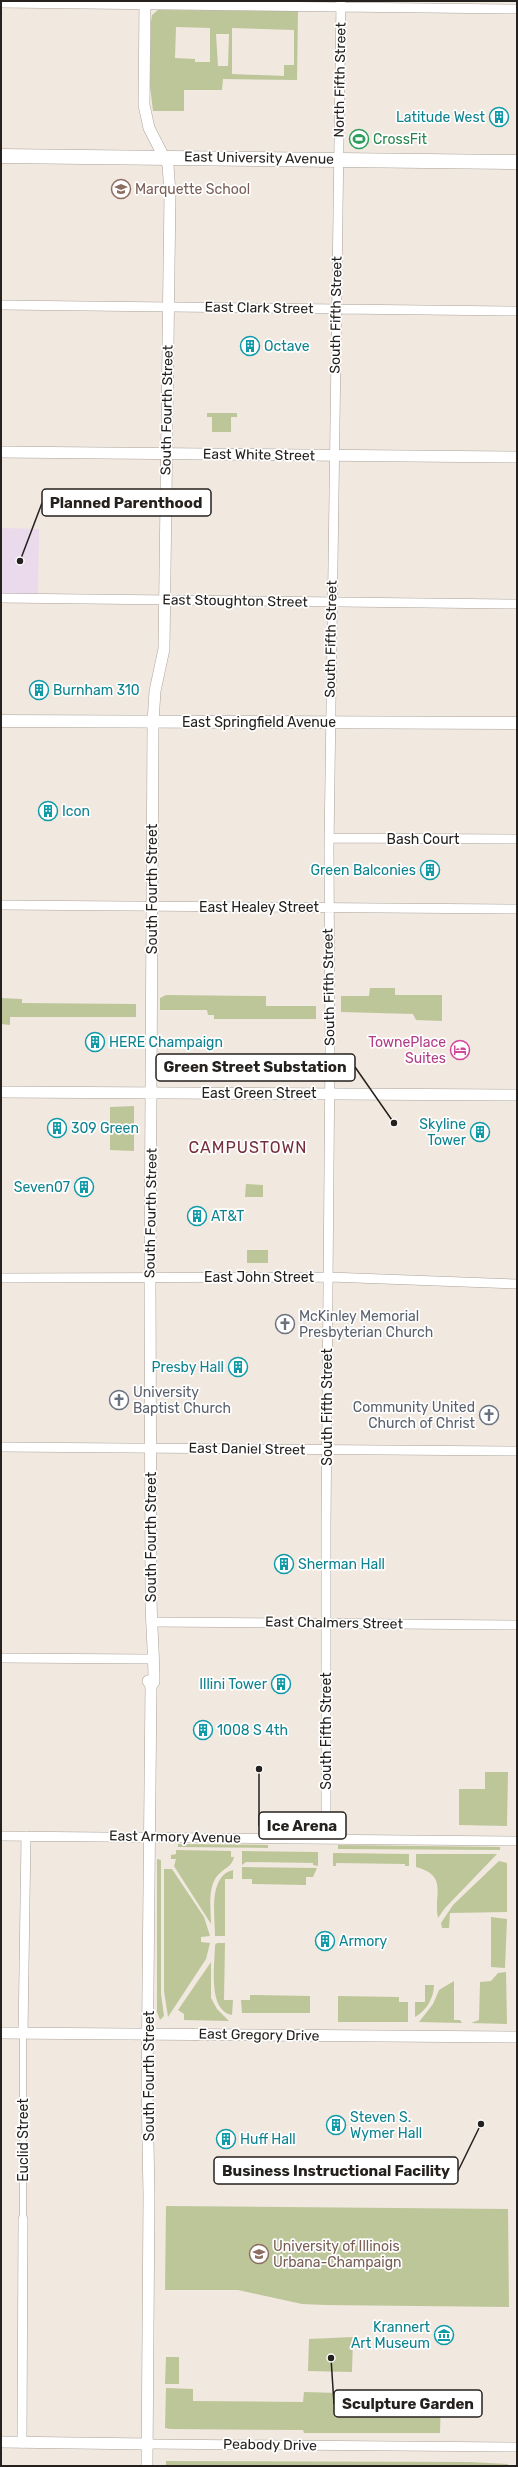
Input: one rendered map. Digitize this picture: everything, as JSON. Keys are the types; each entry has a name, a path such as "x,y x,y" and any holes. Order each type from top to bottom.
{"main road":[{"name":"East University Avenue","path":"1,156 517,162"},
{"name":"East Springfield Avenue","path":"1,721 517,723"}],"street":[{"path":"1,3 341,4 517,9"},
{"path":"145,3 144,105 149,128 165,157"},
{"name":"North Fifth Street","path":"338,160 341,4"},
{"name":"South Fourth Street","path":"151,1686 148,1682 148,1633 151,1622 150,1277 153,722 155,691 164,649 170,193 165,157"},
{"name":"South Fifth Street","path":"326,1839 329,1277 328,907 338,160"},
{"name":"East Clark Street","path":"1,305 517,311"},
{"name":"East White Street","path":"1,452 517,457"},
{"name":"East Stoughton Street","path":"1,598 517,604"},
{"name":"Bash Court","path":"329,838 517,839"},
{"name":"East Healey Street","path":"1,905 517,909"},
{"name":"East Green Street","path":"1,1092 329,1092 517,1095"},
{"name":"East John Street","path":"1,1278 130,1279 150,1277 329,1277 517,1284"},
{"name":"East Daniel Street","path":"1,1447 517,1451"},
{"name":"South Fourth Street","path":"148,2466 148,2035 151,1686 154,1682 154,1633 151,1622"},
{"name":"East Chalmers Street","path":"151,1622 517,1625"},
{"path":"1,1658 148,1659"},
{"name":"East Armory Avenue","path":"1,1836 517,1841"},
{"name":"Euclid Street","path":"22,2443 23,2034 26,1836"},
{"name":"East Gregory Drive","path":"1,2033 517,2037"},
{"name":"Peabody Drive","path":"1,2442 517,2447"}],"shaded area":[{"path":"1,528 39,529 38,594 1,594"}],"green space":[{"path":"158,10 298,11 297,80 223,79 222,90 184,90 184,111 153,111 150,86 152,15","holes":["176,27 210,28 210,62 195,62 195,59 175,58","232,28 294,30 294,65 284,65 284,76 232,74","216,34 229,34 228,66 218,66"]},
{"path":"207,413 237,413 237,417 231,417 231,432 212,432 212,417 207,417"},
{"path":"370,988 395,988 395,995 442,995 442,1021 416,1020 413,1014 341,1012 341,996 369,996"},
{"path":"166,995 266,996 266,1006 316,1006 316,1019 214,1019 214,1015 208,1015 207,1010 160,1010 160,998"},
{"path":"1,998 22,999 22,1003 136,1004 136,1017 10,1017 10,1025 1,1024"},
{"path":"134,1106 134,1151 110,1150 110,1107"},
{"path":"246,1184 263,1185 263,1197 245,1197"},
{"path":"247,1250 268,1250 268,1263 247,1263"},
{"path":"485,1772 508,1772 507,1826 459,1825 459,1789 485,1789"},
{"path":"178,1844 268,1845 268,1848 178,1847"},
{"path":"338,1845 500,1847 500,1850 338,1849"},
{"path":"176,1850 231,1851 231,1857 234,1857 230,1865 218,1875 212,1886 210,1898 211,1924 174,1866 176,1859 171,1859 171,1855 176,1854"},
{"path":"242,1851 318,1852 318,1866 313,1865 313,1863 246,1862 242,1865"},
{"path":"333,1853 409,1854 409,1866 405,1866 405,1864 336,1863 336,1866 333,1866"},
{"path":"416,1854 497,1854 445,1908 438,1918 438,1887 436,1881 433,1875 416,1867"},
{"path":"157,1859 161,1860 161,1994 164,2016 160,2020 157,2012"},
{"path":"499,1861 507,1863 507,1912 450,1913 449,1928 442,1928 441,1923 453,1905"},
{"path":"242,1867 317,1868 313,1877 306,1877 306,1885 252,1884 252,1879 242,1879"},
{"path":"164,1869 172,1869 204,1917 210,1936 201,1937 201,1942 210,1943 206,1959 168,2017 164,1991"},
{"path":"233,1870 233,1879 225,1879 225,1936 215,1936 214,1908 216,1888 225,1874"},
{"path":"491,1917 507,1919 505,1968 491,1967"},
{"path":"217,1943 225,1943 224,2000 233,2000 232,2015 224,2011 219,2005 216,1996 214,1974 215,1945"},
{"path":"211,1962 211,1998 217,2009 229,2021 184,2020 184,2014 178,2010"},
{"path":"506,1972 507,2024 471,2023 479,2020 480,1982 491,1981 498,1973"},
{"path":"454,1981 454,2020 460,2020 462,2023 419,2022 433,2004 439,1990"},
{"path":"425,1985 434,1985 433,1995 426,2008 415,2017 415,2002 425,2002"},
{"path":"250,1995 310,1996 310,2013 242,2013 241,2000 250,2000"},
{"path":"338,1996 399,1997 399,2002 408,2002 408,2022 338,2022"},
{"path":"166,2206 508,2209 509,2307 302,2304 238,2290 165,2290"},
{"path":"353,2337 352,2372 308,2371 309,2339"},
{"path":"166,2357 179,2357 179,2384 165,2384"},
{"path":"166,2388 193,2389 193,2401 303,2402 304,2392 441,2396 440,2433 304,2433 303,2430 170,2429 165,2428"},
{"path":"166,2461 469,2462 508,2464 508,2466 166,2466"}],"place":[{"name":"Latitude West","path":"499,117"},
{"name":"CrossFit","path":"359,139"},
{"name":"Marquette School","path":"121,189"},
{"name":"Octave","path":"250,346"},
{"name":"Planned Parenthood","path":"20,561"},
{"name":"Burnham 310","path":"39,690"},
{"name":"Icon","path":"48,811"},
{"name":"Green Balconies","path":"430,870"},
{"name":"HERE Champaign","path":"95,1042"},
{"name":"TownePlace Suites","path":"460,1050"},
{"name":"Green Street Substation","path":"394,1123"},
{"name":"309 Green","path":"57,1128"},
{"name":"Skyline Tower","path":"480,1132"},
{"name":"Seven07","path":"84,1187"},
{"name":"AT&T","path":"197,1216"},
{"name":"McKinley Memorial Presbyterian Church","path":"285,1324"},
{"name":"Presby Hall","path":"238,1367"},
{"name":"University Baptist Church","path":"119,1400"},
{"name":"Community United Church of Christ","path":"489,1415"},
{"name":"Sherman Hall","path":"284,1564"},
{"name":"Illini Tower","path":"281,1684"},
{"name":"1008 S 4th","path":"203,1730"},
{"name":"Ice Arena","path":"259,1769"},
{"name":"Armory","path":"325,1941"},
{"name":"Business Instructional Facility","path":"481,2124"},
{"name":"Steven S. Wymer Hall","path":"336,2125"},
{"name":"Huff Hall","path":"226,2139"},
{"name":"University of Illinois Urbana-Champaign","path":"259,2254"},
{"name":"Krannert Art Museum","path":"444,2335"},
{"name":"Sculpture Garden","path":"331,2358"}],"district":[{"name":"CAMPUSTOWN","path":"248,1147"}]}
